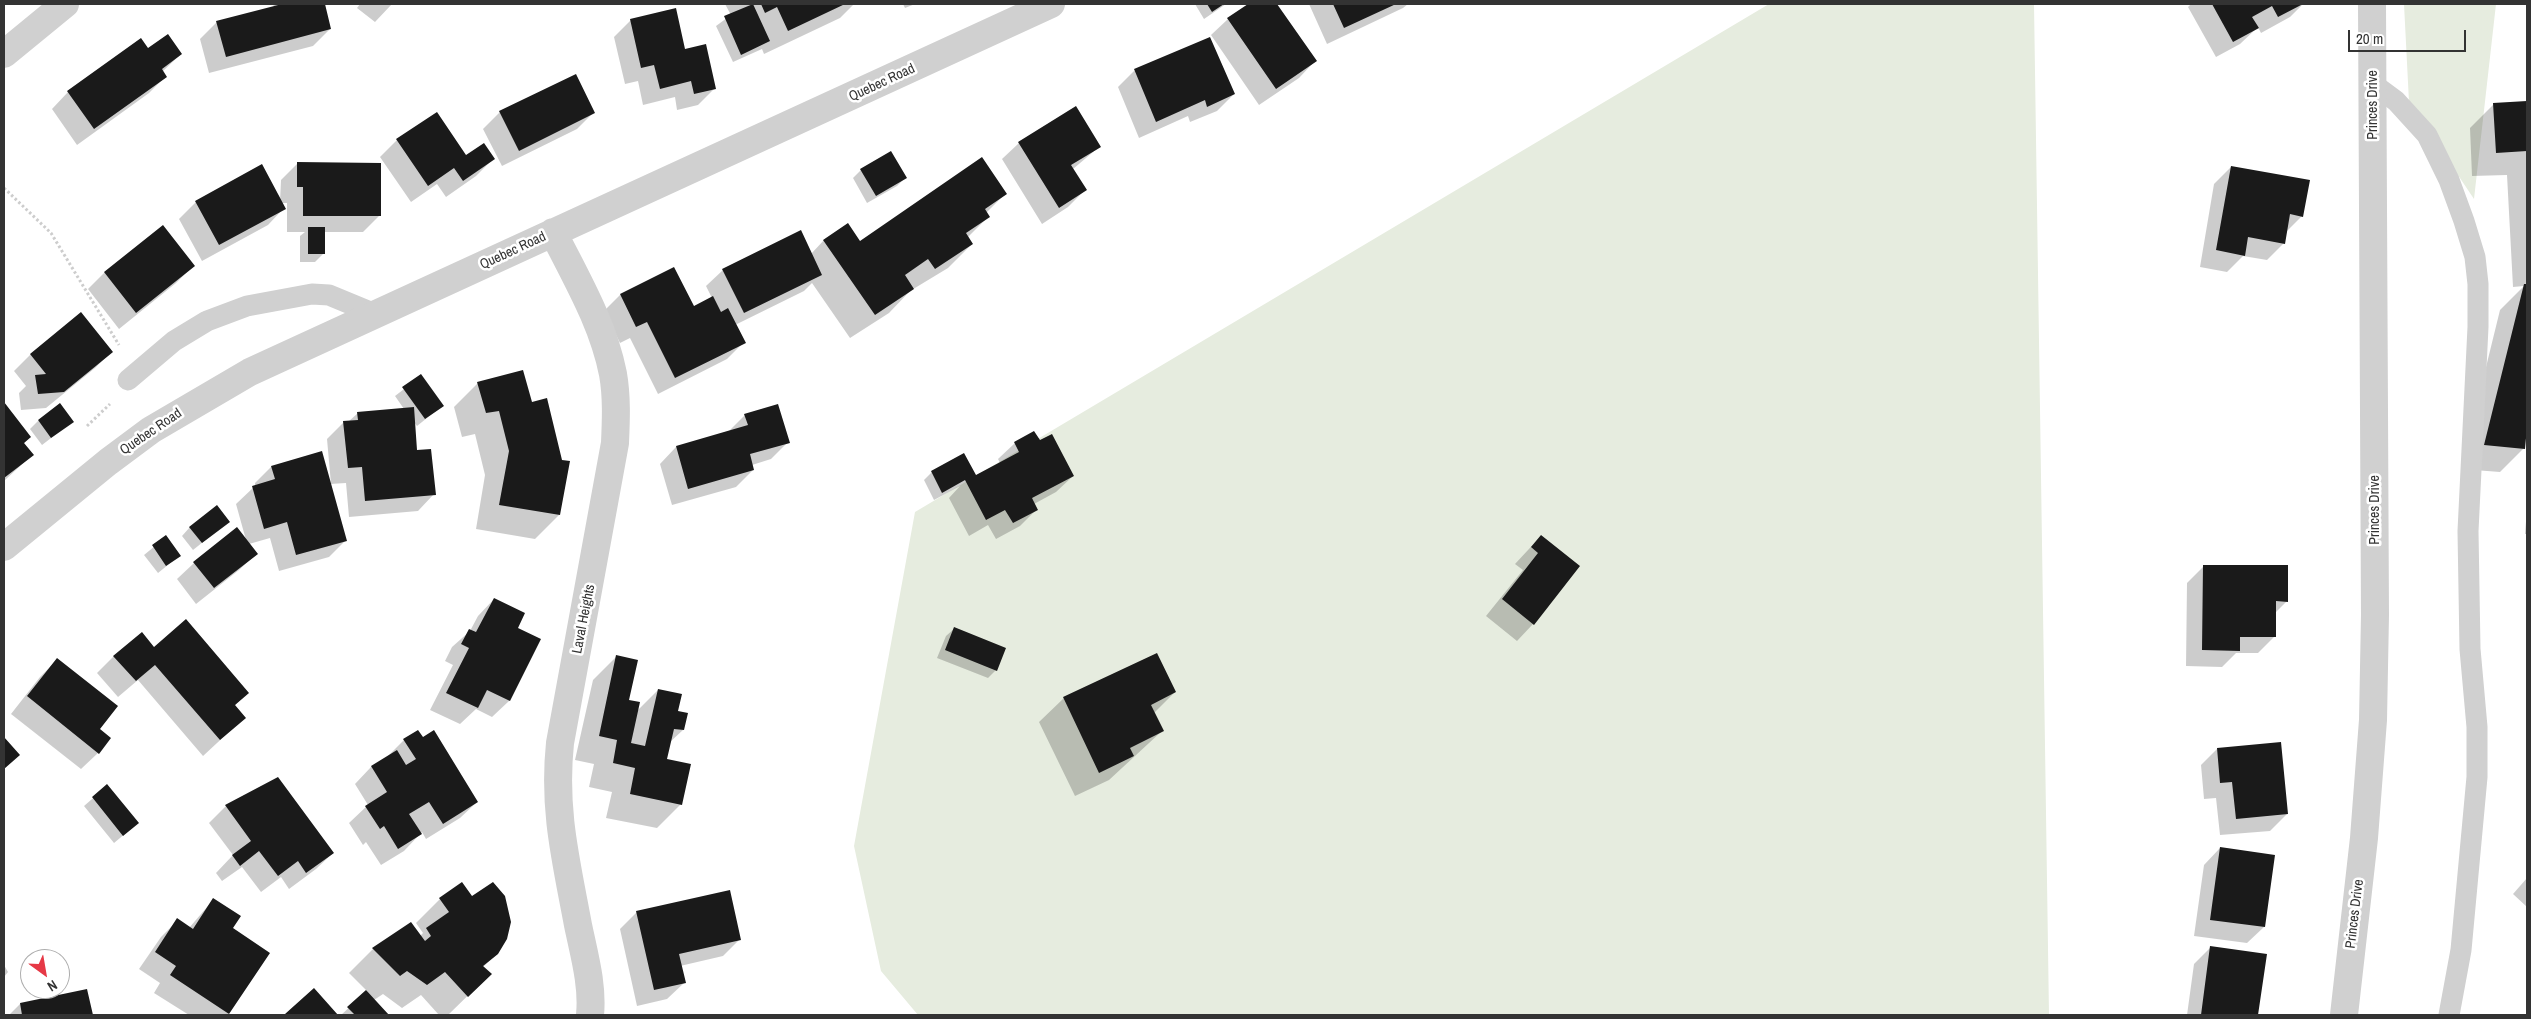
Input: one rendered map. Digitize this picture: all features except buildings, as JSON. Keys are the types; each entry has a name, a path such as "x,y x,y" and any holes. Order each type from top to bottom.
{"street":[{"path":"4,54 65,4"},
{"name":"Quebec Road","path":"4,547 108,462 158,426 250,372 1051,4"},
{"name":"Princes Drive","path":"2344,1015 2364,838 2374,720 2372,4"},
{"name":"Laval Heights","path":"553,232 600,328 613,374 616,406 615,443 560,743 556,775 558,817 588,971 590,1015"}],"lane":[{"path":"2373,84 2396,101 2427,135 2449,180 2464,221 2475,257 2478,284 2478,327 2468,531 2470,649 2477,727 2477,777 2461,950 2449,1015"},
{"path":"128,380 174,342 207,321 247,306 312,294 329,295 375,314"}],"path":[{"path":"4,188 51,233 120,346"},
{"path":"87,426 116,398"}],"shaded area":[{"path":"1769,4 2034,4 2049,1015 918,1015 881,971 854,846 915,512"},
{"path":"2404,4 2496,4 2474,199 2409,102"}]}
